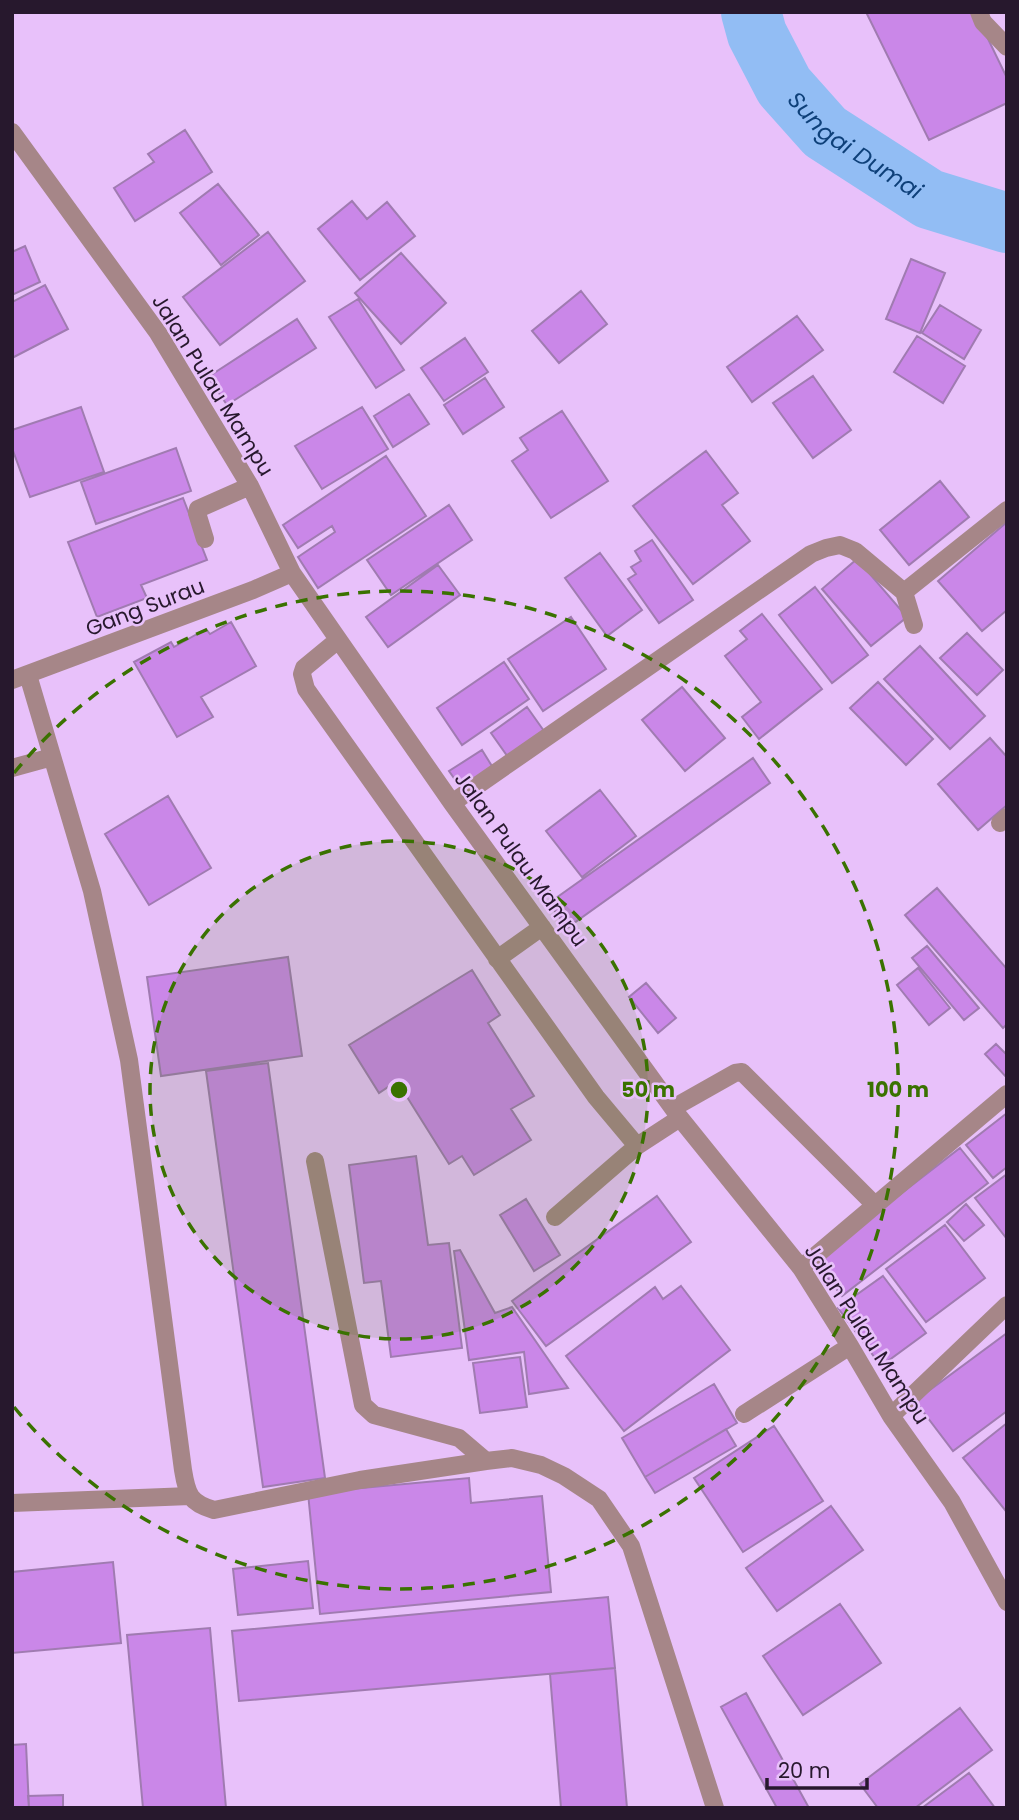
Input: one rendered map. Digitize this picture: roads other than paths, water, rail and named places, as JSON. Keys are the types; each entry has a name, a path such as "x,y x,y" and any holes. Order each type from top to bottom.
{"street":[{"path":"979,12 983,22 1007,47"},
{"name":"Jalan Pulau Mampu","path":"12,132 158,333 250,486 292,573 338,640 676,1113 801,1268 891,1416 953,1502 1007,1602"},
{"path":"205,539 198,509 250,486"},
{"path":"904,592 1007,510"},
{"path":"452,803 811,554 826,548 840,545 855,551 904,592 914,625"},
{"name":"Gang Surau","path":"20,677 292,573"},
{"path":"338,640 304,668 302,674 306,689 596,1097 637,1146"},
{"path":"20,677 52,757 92,891 129,1060 183,1470 191,1496 198,1505 214,1510 360,1480 512,1458 541,1465 564,1476 599,1499 631,1546 715,1808"},
{"path":"12,768 52,757"},
{"path":"497,959 541,927"},
{"path":"555,1217 676,1113 735,1073 742,1072 875,1205"},
{"path":"801,1268 1007,1094"},
{"path":"315,1161 363,1405 374,1415 460,1438 486,1461"},
{"path":"891,1416 1007,1305"},
{"path":"744,1414 850,1346"},
{"path":"12,1503 191,1496"}],"waterway":[{"name":"Sungai Dumai","path":"751,12 757,34 784,86 825,132 929,199 1007,223"}]}
